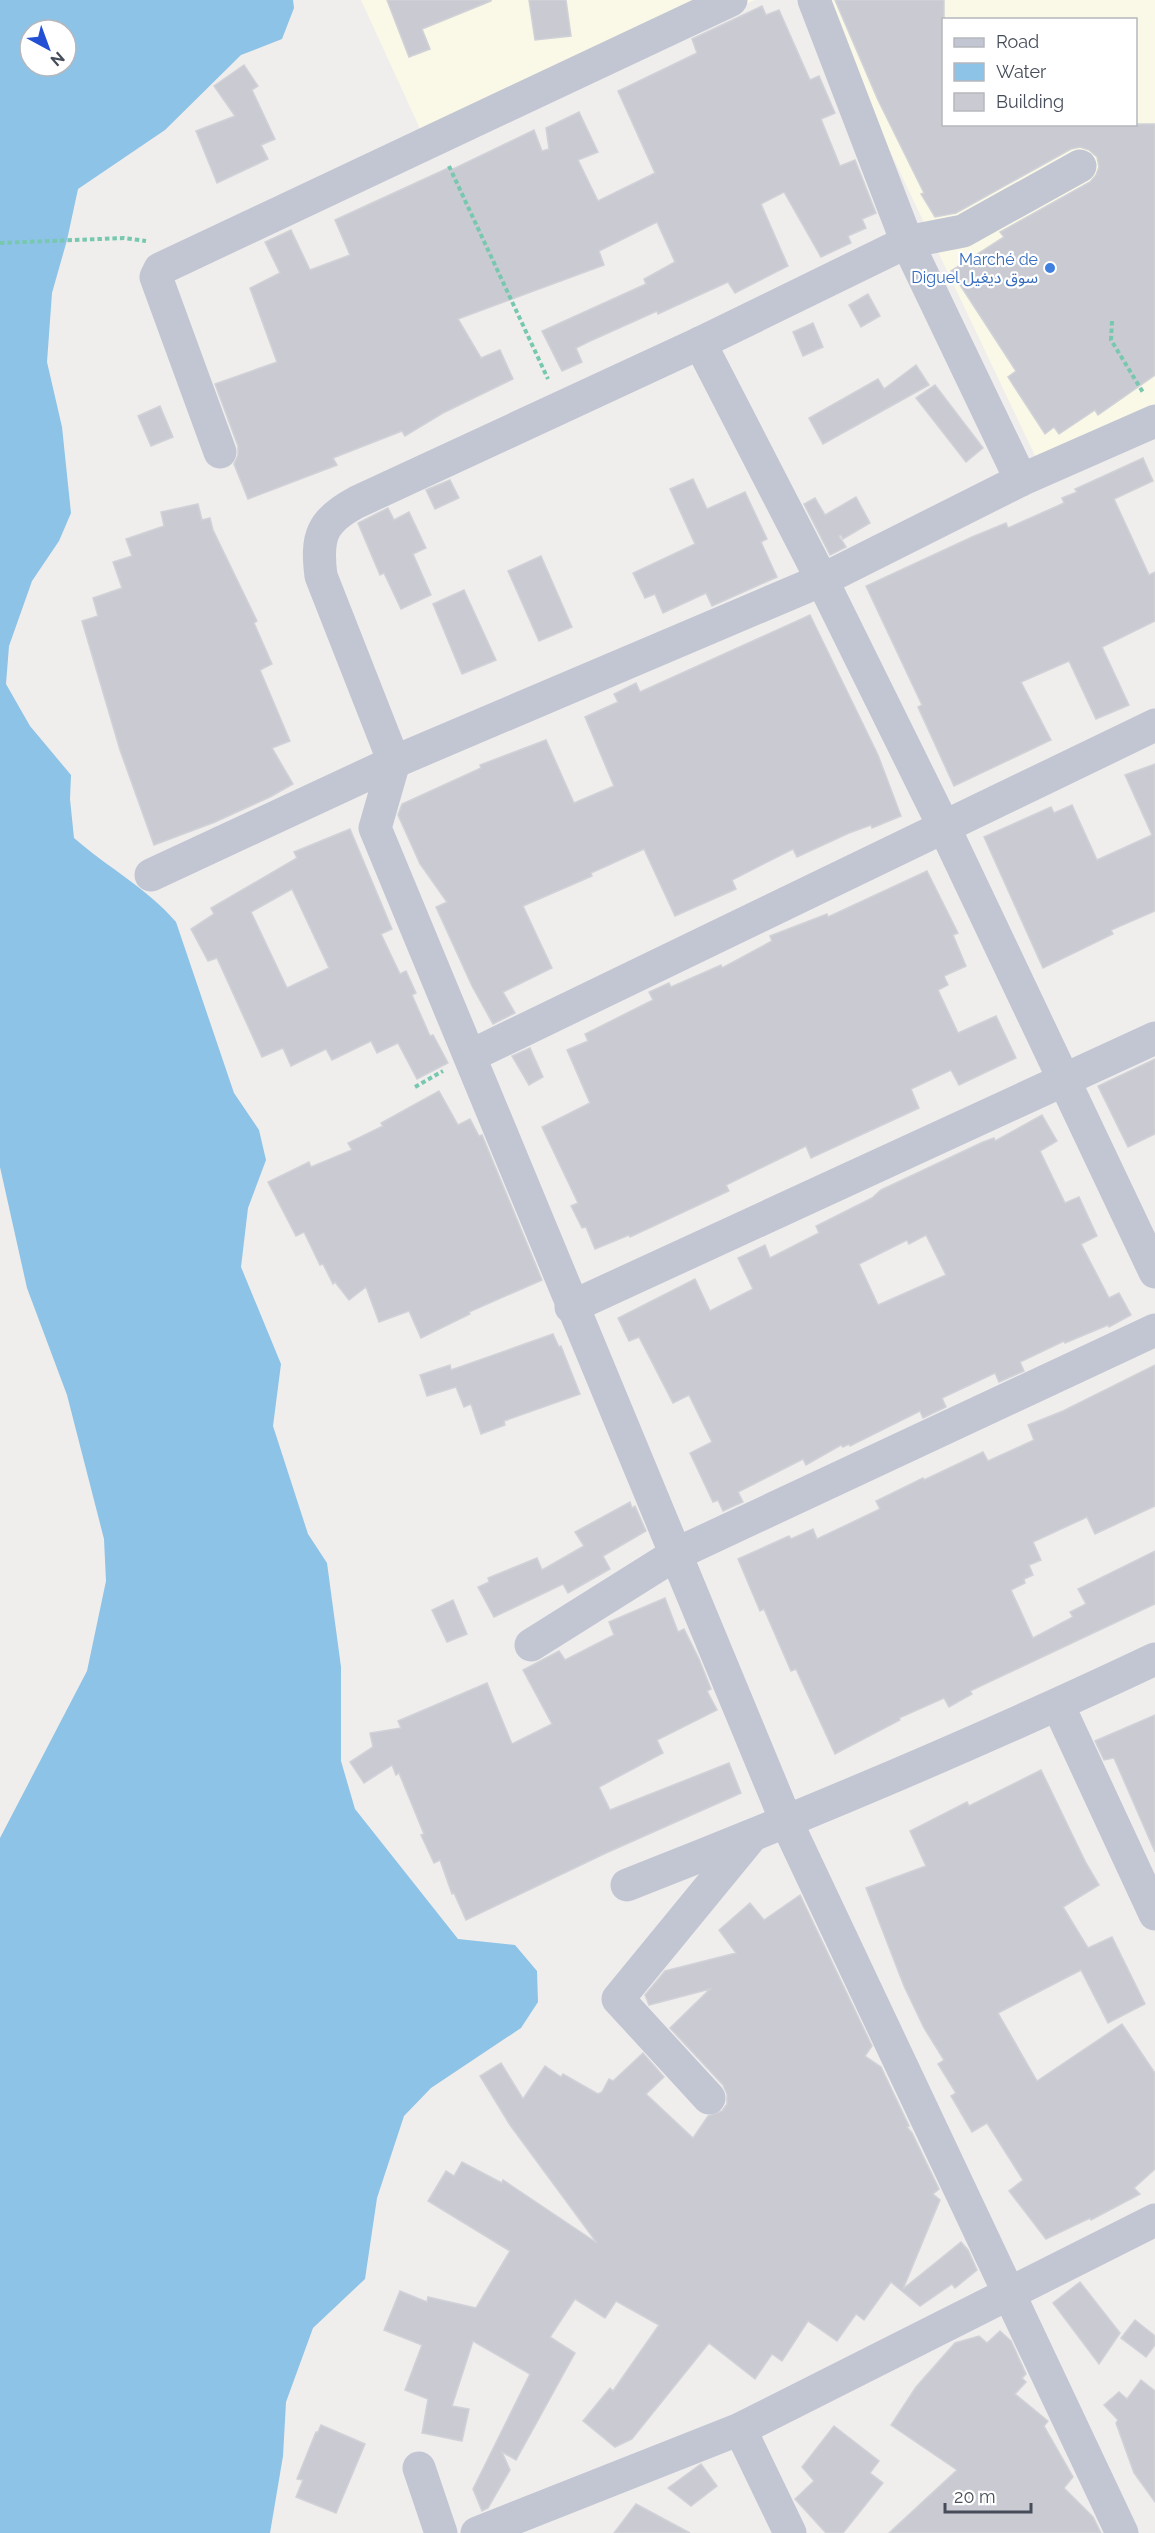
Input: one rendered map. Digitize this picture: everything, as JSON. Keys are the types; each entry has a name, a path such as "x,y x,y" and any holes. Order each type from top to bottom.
{"street":[{"path":"220,453 156,277 160,270 730,0"},
{"path":"814,0 907,242 1021,480"},
{"path":"1080,166 963,231 907,242 700,343 341,510 328,521 321,536 318,553 321,576 394,762 375,828 571,1307 787,1823 1122,2533"},
{"path":"700,343 822,580 944,827 1155,1272"},
{"path":"151,875 394,762 822,580 1152,412"},
{"path":"470,1056 1155,725"},
{"path":"571,1307 1155,1038"},
{"path":"531,1645 676,1554 1155,1330"},
{"path":"627,1885 787,1823 1058,1705 1155,1659"},
{"path":"1058,1705 1155,1914"},
{"path":"708,2098 618,1999 751,1837"},
{"path":"477,2533 740,2429 1155,2220"},
{"path":"740,2429 790,2533"},
{"path":"418,2468 441,2533"}],"path":[{"path":"436,138 561,407"},
{"path":"0,243 103,240"},
{"path":"1112,321 1111,340 1152,412"}],"shaded area":[{"path":"361,0 755,0 427,144"},
{"name":"Marché de Diguel سوق ديغيل","path":"818,0 1155,0 1155,412 1039,464"}],"water":[{"path":"0,0 293,0 294,8 282,39 241,55 165,130 78,189 52,293 47,362 62,427 71,513 59,541 32,581 9,646 6,684 30,726 71,775 70,799 74,838 153,899 176,922 234,1093 259,1130 266,1160 248,1208 241,1267 281,1364 273,1426 308,1534 327,1563 341,1667 341,1761 355,1809 458,1939 515,1945 537,1971 538,2002 521,2028 431,2088 404,2116 377,2198 365,2279 313,2328 286,2402 283,2456 270,2533 0,2533 0,1838 87,1671 106,1581 104,1539 67,1395 27,1288 0,1167"}],"building":[{"path":"387,0 491,1 422,29 430,49 409,57"},
{"path":"529,0 566,0 571,36 535,40"},
{"name":"Marché de Diguel سوق ديغيل","path":"835,0 944,0 942,126 1137,126 1137,124 1155,124 1155,375 1098,415 1095,410 1059,434 1054,427 1045,434 1008,377 1016,371 951,271 1004,237 1000,232 1090,182 1099,167 1097,157 1089,150 1080,147 1071,149 956,213 935,217 921,194 924,193 878,100"},
{"path":"762,6 766,15 779,10 810,80 819,76 835,113 821,119 840,166 855,160 876,213 862,219 866,228 848,236 851,243 821,257 784,192 761,204 788,266 735,293 728,282 658,314 657,311 588,342 576,348 582,362 562,371 542,331 646,284 644,279 675,262 657,222 599,251 604,265 458,319 481,358 500,350 513,379 443,413 405,436 402,431 333,458 337,465 248,499 234,464 238,455 238,446 215,384 277,362 250,288 280,273 265,242 291,230 310,270 350,255 335,220 448,168 449,171 534,130 542,151 549,149 546,128 579,112 598,152 578,160 598,201 655,173 618,91 697,53 692,39"},
{"path":"244,65 258,86 252,90 275,139 261,145 268,159 217,183 196,131 235,116 214,86"},
{"path":"868,294 880,316 861,327 849,305"},
{"path":"813,323 823,347 803,356 793,332"},
{"path":"916,365 929,385 823,444 809,418 878,379 884,389"},
{"path":"935,385 983,448 966,462 916,398"},
{"path":"160,406 173,437 151,446 138,416"},
{"path":"1143,458 1153,481 1114,499 1149,575 1155,572 1155,621 1102,647 1129,705 1096,719 1069,661 1021,682 1051,740 954,786 918,707 922,705 866,586 972,537 1006,523 1008,528 1064,503 1062,498 1077,492 1075,489"},
{"path":"693,479 707,509 745,492 767,539 761,542 777,577 712,606 706,593 663,613 655,594 645,598 633,573 695,544 670,489"},
{"path":"450,480 459,498 435,509 426,490"},
{"path":"856,497 870,523 843,539 841,535 839,536 846,547 830,555 804,504 815,498 825,515"},
{"path":"198,504 202,520 210,518 213,530 257,621 254,623 272,664 260,670 290,741 272,748 293,784 215,822 154,845 120,750 82,621 98,616 93,598 122,588 113,562 132,556 126,539 164,526 161,512"},
{"path":"388,508 394,520 409,512 426,548 413,554 431,595 401,609 384,573 380,575 358,523"},
{"path":"541,556 572,627 539,641 508,571"},
{"path":"464,590 496,660 462,674 433,604"},
{"path":"810,615 878,755 901,816 872,828 871,825 849,833 797,857 793,849 732,880 736,889 675,916 644,849 591,873 592,876 523,906 552,968 503,992 515,1013 493,1024 472,986 436,907 447,902 420,864 398,815 402,804 481,768 480,765 546,740 574,803 614,786 585,717 618,702 614,694 636,683 640,692"},
{"path":"1155,764 1155,911 1111,930 1113,934 1043,968 984,837 1051,807 1054,813 1072,805 1097,860 1152,835 1125,775"},
{"path":"350,829 392,929 381,934 400,974 406,971 416,993 412,995 430,1036 433,1035 448,1063 417,1079 398,1043 377,1053 371,1041 332,1060 326,1049 291,1066 283,1048 262,1057 217,958 208,961 191,929 214,914 211,908 297,858 294,852","holes":["292,889 329,968 287,988 251,912"]},
{"path":"927,871 958,933 953,935 966,966 944,976 948,985 938,990 958,1033 996,1016 1016,1058 959,1085 951,1070 911,1089 919,1108 811,1158 806,1146 726,1185 729,1191 630,1237 629,1235 595,1249 586,1227 582,1228 571,1206 578,1203 542,1127 590,1103 567,1050 588,1041 585,1034 653,1000 649,992 669,983 671,987 721,965 722,968 772,941 770,936 827,914 828,917"},
{"path":"530,1048 543,1077 529,1085 512,1056"},
{"path":"1155,1059 1155,1134 1128,1147 1098,1086"},
{"path":"439,1091 458,1125 470,1119 479,1136 482,1135 542,1280 469,1312 470,1314 421,1338 409,1311 379,1322 366,1287 349,1300 335,1282 333,1284 323,1264 320,1265 304,1232 296,1236 268,1182 309,1162 311,1167 352,1150 348,1143 383,1126 381,1123"},
{"path":"1042,1115 1057,1141 1040,1151 1065,1203 1079,1197 1097,1236 1081,1244 1109,1298 1119,1293 1131,1315 1109,1327 1108,1325 1065,1343 1064,1341 1020,1362 1024,1371 999,1382 995,1373 942,1398 946,1407 923,1418 920,1411 850,1446 849,1444 843,1447 841,1445 806,1465 803,1459 738,1492 743,1502 723,1511 718,1500 713,1502 690,1453 712,1442 689,1395 673,1403 639,1337 629,1341 618,1318 695,1279 710,1311 753,1289 738,1258 765,1245 770,1258 819,1233 816,1226 872,1198 881,1190 983,1142 994,1138 995,1141","holes":["926,1235 946,1275 878,1305 859,1264 907,1240 909,1244"]},
{"path":"553,1334 559,1347 561,1346 580,1394 504,1421 505,1425 481,1434 471,1404 464,1407 456,1387 427,1396 420,1375 450,1365 451,1370"},
{"path":"1155,1365 1155,1506 1095,1534 1087,1517 1033,1542 1041,1560 1029,1565 1033,1575 1024,1579 1025,1583 1011,1590 1033,1638 1073,1617 1070,1612 1086,1604 1078,1589 1155,1551 1155,1604 970,1691 972,1694 949,1707 944,1698 899,1718 900,1720 835,1754 796,1669 791,1671 764,1609 760,1611 738,1559 789,1536 791,1539 813,1529 817,1539 880,1509 876,1501 923,1478 924,1480 983,1452 988,1461 1034,1440 1028,1425 1063,1411"},
{"path":"630,1502 632,1508 635,1506 646,1531 603,1556 610,1569 568,1593 563,1584 494,1617 478,1587 489,1582 488,1578 537,1558 542,1570 584,1546 575,1532"},
{"path":"665,1598 678,1632 684,1629 699,1659 711,1689 707,1691 717,1710 657,1740 663,1753 599,1787 610,1810 729,1763 741,1793 606,1853 466,1920 454,1893 452,1894 440,1860 434,1863 421,1835 424,1834 399,1773 396,1775 392,1765 364,1783 350,1762 373,1747 370,1733 401,1728 398,1721 487,1683 512,1744 552,1724 523,1670 559,1651 565,1660 614,1635 609,1622"},
{"path":"453,1600 467,1634 447,1642 432,1610"},
{"path":"1155,1715 1155,1852 1114,1758 1104,1760 1095,1741"},
{"path":"1041,1770 1099,1885 1063,1907 1088,1948 1112,1937 1145,2004 1108,2023 1081,1970 998,2013 1037,2081 1122,2024 1155,2073 1155,2169 1134,2188 1140,2194 1091,2220 1090,2218 1046,2239 1009,2191 1023,2180 987,2123 972,2132 951,2096 956,2093 938,2064 944,2060 924,2028 904,1986 866,1888 926,1866 910,1831 967,1802 969,1806"},
{"path":"800,1895 872,2046 865,2056 881,2067 909,2126 907,2127 939,2189 933,2194 940,2200 903,2289 961,2242 968,2250 977,2270 955,2288 952,2284 920,2306 891,2282 864,2320 856,2314 837,2341 808,2321 782,2361 772,2354 755,2379 709,2343 632,2439 615,2447 583,2421 610,2388 613,2391 659,2325 616,2301 605,2318 575,2299 550,2337 575,2353 516,2460 502,2452 510,2470 488,2508 482,2511 473,2489 530,2374 473,2341 452,2406 469,2409 462,2441 422,2433 428,2399 405,2390 422,2345 384,2330 400,2291 427,2302 428,2297 476,2308 510,2251 428,2201 446,2171 454,2176 462,2162 502,2183 503,2180 597,2243 510,2125 480,2076 501,2063 523,2099 545,2066 561,2077 563,2074 598,2094 602,2092 609,2079 613,2081 643,2053 664,2077 646,2094 693,2138 708,2116 722,2111 727,2104 727,2094 723,2085 670,2028 710,1989 649,2005 645,1995 665,1971 736,1953 719,1930 750,1903 764,1920"},
{"path":"1080,2282 1120,2333 1099,2364 1053,2303"},
{"path":"1135,2320 1155,2336 1155,2345 1146,2357 1121,2338"},
{"path":"1000,2331 1011,2341 1026,2374 1022,2378 1026,2382 1015,2394 1048,2421 1044,2426 1073,2477 1064,2488 1093,2517 1101,2533 889,2533 957,2470 891,2425 916,2387 955,2343 979,2336 987,2343"},
{"path":"1141,2380 1155,2391 1155,2502 1134,2473 1116,2423 1118,2420 1104,2405 1119,2392 1127,2399"},
{"path":"321,2425 365,2444 336,2513 296,2497 303,2480 297,2479"},
{"path":"834,2426 879,2461 870,2473 883,2483 843,2533 826,2533 795,2499 814,2481 802,2467"},
{"path":"701,2464 717,2486 691,2506 668,2488"},
{"path":"636,2504 690,2533 614,2533"}],"place":[{"name":"Marché de Diguel سوق ديغيل","path":"1050,268"}]}
